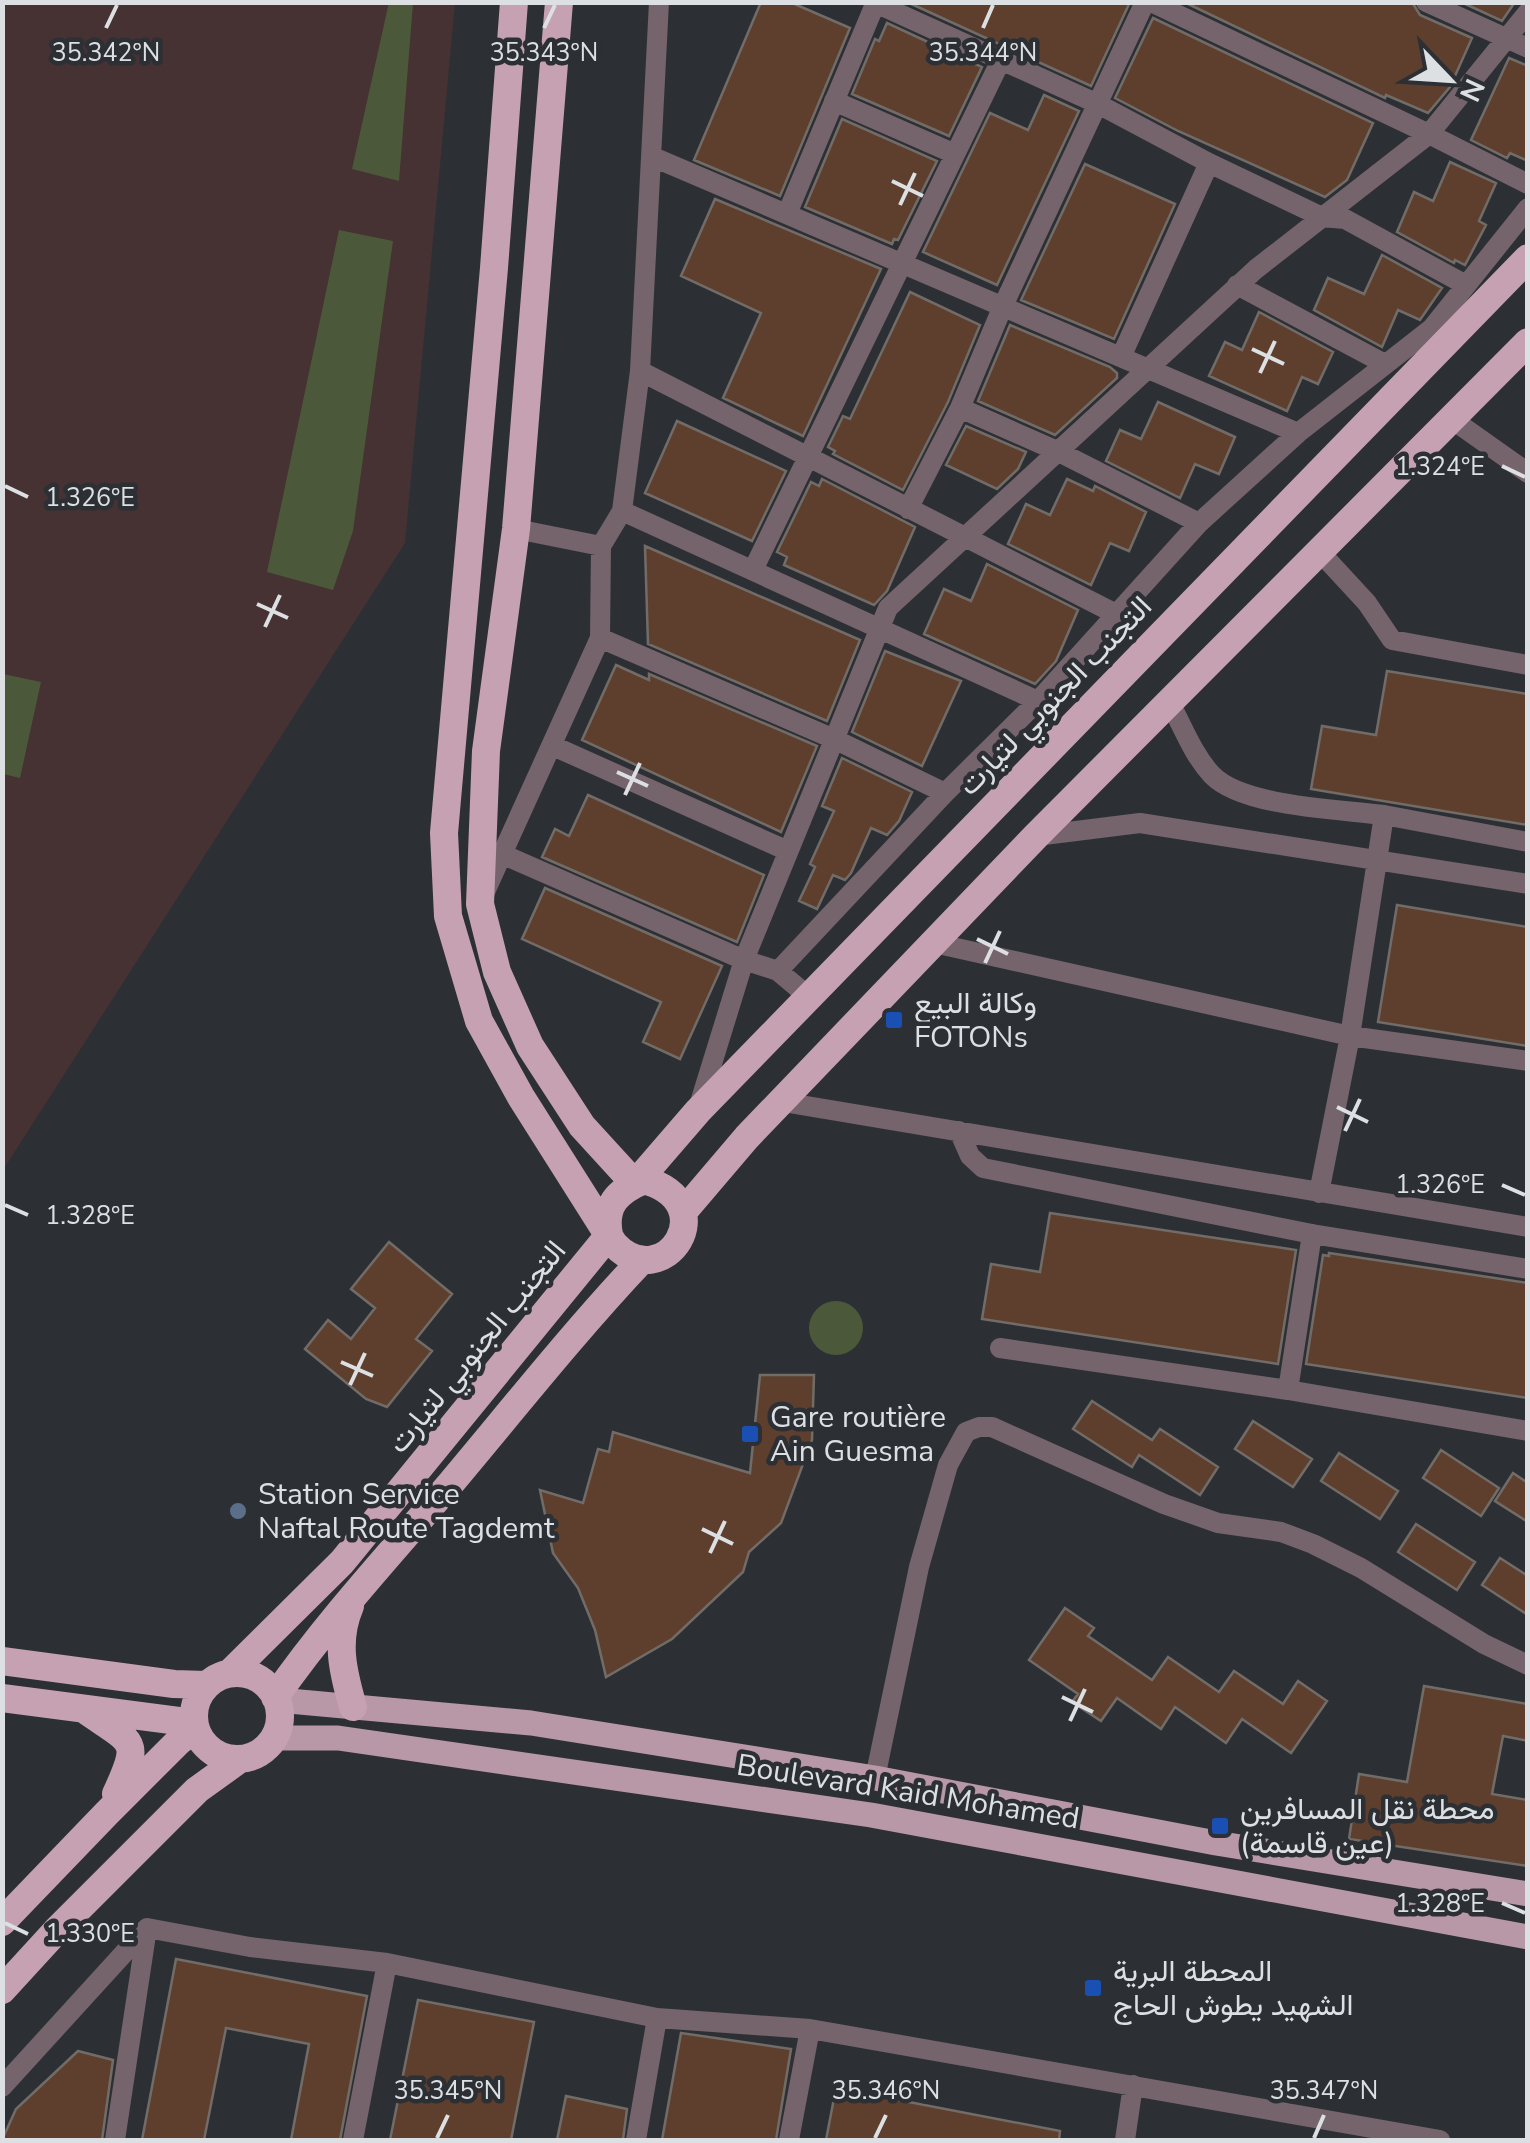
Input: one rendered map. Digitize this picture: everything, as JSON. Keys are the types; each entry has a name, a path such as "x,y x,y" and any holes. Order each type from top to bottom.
{"highway":[{"path":"514,2 444,833 448,916 478,1021 521,1097 609,1235 621,1252 641,1260 666,1255 676,1247 685,1224 684,1211 678,1199 659,1184 644,1180 614,1198 607,1222 609,1235"},
{"path":"559,2 516,529 486,751 480,904 497,972 530,1046 582,1126 635,1184"},
{"name":"التجنب الجنوبي لتيارت","path":"635,1184 698,1111 1528,258"},
{"path":"684,1211 747,1137 1036,836 1528,342"},
{"name":"التجنب الجنوبي لتيارت","path":"218,1679 342,1562 609,1235"},
{"path":"276,1698 319,1636 574,1332 641,1260"},
{"path":"353,1708 340,1654 355,1595"},
{"path":"2,1660 174,1684 252,1675 276,1698 280,1719 274,1738 260,1753 240,1760 197,1790 2,1990"},
{"path":"218,1679 198,1696 195,1726 217,1755 240,1760"},
{"path":"2,1698 195,1726"},
{"path":"83,1708 124,1737 132,1751 131,1762 107,1812"},
{"path":"2,1922 195,1726"}],"main road":[{"name":"Boulevard Kaid Mohamed","path":"276,1698 531,1723 875,1778 1216,1843 1528,1894"},
{"name":"Boulevard Kaid Mohamed","path":"274,1738 338,1738 871,1815 1528,1937"}],"street":[{"path":"480,904 600,638 601,546 622,511 640,370 659,2"},
{"path":"908,509 960,408 1003,306 1148,2 1528,184"},
{"path":"1426,2 1528,48"},
{"path":"786,214 875,3 1098,104 1322,218 1345,219 1466,284"},
{"path":"698,1111 744,960 888,608 1238,285 1430,134 1528,12"},
{"path":"753,570 1001,60"},
{"path":"834,101 955,154"},
{"path":"653,156 1298,433"},
{"path":"1121,356 1209,163"},
{"path":"778,972 1038,701 1199,523 1298,433 1432,328 1528,208"},
{"path":"1238,285 1385,364"},
{"path":"640,370 1114,613"},
{"path":"960,408 1058,451 1199,523"},
{"path":"1452,420 1528,473"},
{"path":"622,511 1038,701"},
{"path":"516,529 601,546"},
{"path":"1319,552 1367,604 1392,640 1528,664"},
{"path":"600,638 834,738 945,794"},
{"path":"1169,700 1202,762 1225,786 1254,798 1528,842"},
{"path":"553,746 788,851"},
{"path":"1319,1193 1350,1036 1384,816"},
{"path":"1036,836 1140,823 1528,884"},
{"path":"504,856 778,972 810,998"},
{"path":"934,943 1350,1036 1528,1061"},
{"path":"783,1102 1528,1227"},
{"path":"959,1131 970,1156 983,1168 1312,1234 1528,1268"},
{"path":"1288,1390 1312,1234"},
{"path":"1000,1348 1288,1390 1528,1432"},
{"path":"875,1778 919,1567 948,1465 966,1432 979,1427 992,1427 1164,1504 1218,1523 1282,1532 1313,1544 1362,1568 1484,1644 1528,1665"},
{"path":"148,1928 250,1947 388,1964 657,2018 810,2029 1440,2140"},
{"path":"2,2087 148,1928"},
{"path":"115,2140 148,1928"},
{"path":"353,2140 388,1964"},
{"path":"636,2140 657,2018"},
{"path":"789,2140 810,2029"},
{"path":"1125,2140 1133,2085"}],"shaded area":[{"path":"3,3 455,3 405,543 3,1170"}],"green space":[{"path":"389,2 413,3 399,181 352,169"},
{"path":"339,230 393,241 353,531 333,590 267,572"},
{"path":"3,674 41,682 20,778 3,774"},
{"path":"836,1301 855,1309 863,1328 855,1347 836,1355 817,1347 809,1328 817,1309"}],"building":[{"path":"761,2 790,2 850,28 780,196 694,160"},
{"path":"907,2 1130,2 1091,86"},
{"path":"1184,2 1412,2 1420,15 1472,38 1450,87 1428,113 1386,95 1385,98"},
{"path":"1461,2 1515,2 1502,21"},
{"path":"1153,18 1373,123 1347,180 1325,197 1115,98"},
{"path":"887,23 982,67 949,136 852,94 875,39 879,41"},
{"path":"1509,58 1528,66 1528,161 1510,153 1507,158 1471,140"},
{"path":"1044,95 1079,111 997,285 923,252 990,113 1028,130"},
{"path":"842,119 937,161 898,240 894,239 892,244 805,207"},
{"path":"1450,162 1496,183 1479,221 1486,225 1465,265 1455,260 1454,263 1397,232 1414,192 1433,201"},
{"path":"1085,164 1175,204 1114,339 1021,300"},
{"path":"715,199 881,269 803,436 723,398 761,313 681,276"},
{"path":"1382,255 1442,288 1420,320 1398,310 1382,347 1314,310 1328,278 1364,294"},
{"path":"910,292 980,325 948,402 903,490 833,454 835,451 828,447 843,416 850,419"},
{"path":"1259,312 1333,352 1318,384 1302,377 1287,411 1209,376 1225,342 1242,350"},
{"path":"1010,325 1110,367 1117,378 1055,435 978,401"},
{"path":"1158,402 1235,437 1219,474 1195,464 1180,498 1106,461 1120,430 1141,439"},
{"path":"677,421 786,471 752,541 645,493"},
{"path":"966,426 1026,452 1018,469 997,489 946,465"},
{"path":"822,479 915,527 887,591 874,605 784,565 787,557 777,552 811,482 819,486"},
{"path":"1067,479 1093,491 1095,486 1146,512 1129,551 1110,543 1091,585 1008,544 1026,504 1050,515"},
{"path":"645,546 860,640 827,721 648,644"},
{"path":"987,564 1078,610 1056,661 1035,684 924,634 944,589 971,601"},
{"path":"885,651 961,681 922,766 852,732"},
{"path":"616,665 649,680 649,674 817,746 781,832 582,740"},
{"path":"1387,671 1528,694 1528,825 1311,789 1322,726 1376,735"},
{"path":"842,758 912,792 899,821 887,835 871,828 851,873 845,880 833,875 817,909 799,901 815,867 810,864 834,811 822,806"},
{"path":"588,795 764,875 737,942 542,857 555,829 569,836"},
{"path":"545,888 722,966 680,1059 643,1042 661,1002 522,939"},
{"path":"1397,905 1528,927 1528,1046 1378,1022"},
{"path":"1050,1213 1296,1250 1278,1364 982,1319 991,1264 1040,1272"},
{"path":"389,1242 452,1294 416,1339 432,1351 387,1407 366,1399 305,1349 328,1320 351,1339 375,1308 351,1289"},
{"path":"1323,1255 1528,1283 1528,1398 1306,1364"},
{"path":"760,1375 814,1375 812,1440 781,1523 749,1552 743,1572 672,1639 606,1677 595,1630 578,1588 553,1553 540,1490 583,1503 598,1449 609,1452 613,1432 750,1473"},
{"path":"1092,1401 1152,1440 1160,1429 1218,1467 1200,1495 1139,1455 1132,1467 1073,1429"},
{"path":"1253,1421 1312,1459 1293,1487 1235,1449"},
{"path":"1441,1450 1499,1488 1481,1516 1423,1478"},
{"path":"1339,1453 1398,1491 1380,1519 1321,1481"},
{"path":"1513,1473 1528,1483 1528,1522 1495,1501"},
{"path":"1416,1524 1475,1562 1457,1590 1398,1552"},
{"path":"1500,1558 1528,1576 1528,1615 1482,1585"},
{"path":"1065,1608 1094,1628 1088,1636 1152,1680 1168,1657 1219,1692 1234,1671 1283,1704 1298,1681 1327,1701 1291,1753 1242,1719 1226,1743 1175,1707 1161,1729 1117,1698 1101,1721 1072,1702 1078,1694 1029,1660"},
{"path":"1424,1686 1528,1704 1528,1741 1503,1736 1492,1794 1528,1800 1528,1866 1349,1839 1359,1774 1407,1782"},
{"path":"176,1959 367,1996 340,2140 291,2140 309,2044 226,2028 204,2140 142,2140"},
{"path":"418,2000 534,2022 511,2140 390,2140"},
{"path":"681,2033 791,2049 776,2140 662,2140"},
{"path":"78,2051 113,2060 102,2140 2,2140 16,2109"},
{"path":"836,2088 1060,2131 1059,2140 826,2140"},
{"path":"566,2096 627,2109 623,2140 557,2140"}],"place":[{"name":"وكالة البيع FOTONs","path":"894,1020"},
{"name":"Gare routière Ain Guesma","path":"750,1434"},
{"name":"Station Service Naftal Route Tagdemt","path":"238,1511"},
{"name":"محطة نقل المسافرين (عين قاسمة)","path":"1220,1826"},
{"name":"المحطة البرية الشهيد يطوش الحاج","path":"1093,1988"}]}
